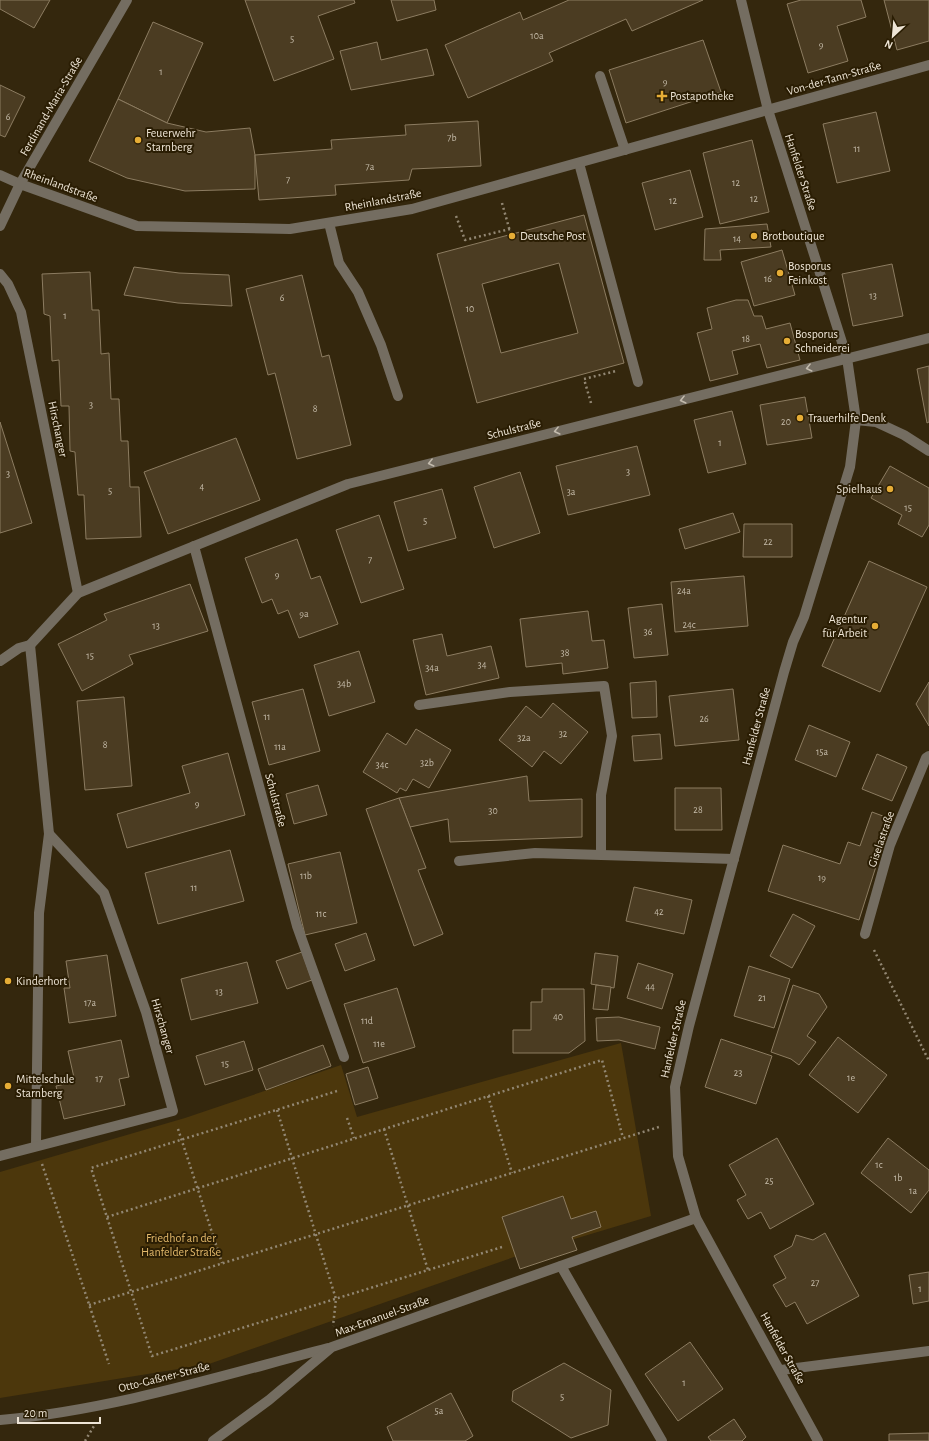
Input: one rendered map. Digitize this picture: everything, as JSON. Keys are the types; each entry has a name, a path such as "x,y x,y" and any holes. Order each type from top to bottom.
{"street":[{"name":"Ferdinand-Maria-Straße","path":"0,226 20,184 127,0"},
{"name":"Hanfelder Straße","path":"741,0 768,110 847,358 856,420 850,467 804,617 792,642 689,1026 675,1087 676,1122 678,1156 696,1218 781,1370 818,1441"},
{"name":"Von-der-Tann-Straße","path":"768,110 929,65"},
{"path":"600,76 625,150"},
{"name":"Rheinlandstraße","path":"0,175 20,184 137,226 290,229 412,209 768,110"},
{"path":"579,163 638,382"},
{"path":"329,223 339,263 358,292 381,345 398,396"},
{"name":"Hirschanger","path":"0,274 8,284 21,312 78,593"},
{"name":"Schulstraße","path":"0,661 19,648 30,645 78,593 348,484 929,338"},
{"path":"856,420 876,422 904,435 929,451"},
{"name":"Schulstraße","path":"194,546 297,926 344,1057"},
{"path":"30,645 49,834 39,913 36,1146"},
{"path":"419,705 510,692 604,686 612,736 601,795 601,854"},
{"name":"Giselastraße","path":"866,934 890,845 926,758 929,756"},
{"name":"Hirschanger","path":"49,834 104,893 146,1012 172,1111"},
{"path":"459,861 535,853 734,859"},
{"path":"0,1156 172,1111"},
{"name":"Max-Emanuel-Straße","path":"213,1441 269,1400 332,1348 696,1218"},
{"path":"562,1266 662,1441"},
{"name":"Otto-Gaßner-Straße","path":"0,1420 35,1417 106,1405 332,1348"},
{"path":"781,1370 929,1351"}],"path":[{"path":"450,198 465,240 510,229"},
{"path":"505,213 511,235"},
{"path":"588,390 584,379 634,367"},
{"path":"866,934 929,1060"},
{"path":"107,1217 602,1060 623,1138"},
{"path":"337,1091 91,1168 152,1356 502,1248"},
{"path":"488,1096 512,1173"},
{"path":"277,1110 291,1158 317,1234 336,1299 332,1348"},
{"path":"172,1111 222,1263"},
{"path":"347,1118 354,1138"},
{"path":"89,1305 676,1122"},
{"path":"384,1129 428,1270"},
{"path":"36,1146 109,1364"}],"green space":[{"name":"Friedhof an der Hanfelder Straße","path":"621,1043 651,1216 514,1257 209,1364 0,1398 0,1172 185,1118 341,1065 357,1117"}],"building":[{"path":"0,0 50,0 34,28 0,9"},
{"path":"245,0 354,0 355,3 318,16 334,59 274,81"},
{"path":"391,0 434,0 436,10 397,21"},
{"path":"569,0 703,0 632,31 626,19 549,53 553,61 468,98 445,45 520,12 523,20"},
{"path":"801,0 861,0 866,17 837,26 848,61 808,73 787,4"},
{"path":"884,0 929,0 929,41 897,50"},
{"path":"153,22 203,43 167,123 118,99"},
{"path":"703,40 721,92 626,123 609,70"},
{"path":"377,42 381,60 427,49 434,75 351,90 340,51"},
{"path":"0,85 25,97 5,137 0,135"},
{"path":"118,99 167,123 206,132 250,128 255,155 255,189 185,191 127,178 89,161"},
{"path":"876,112 890,171 837,183 823,124"},
{"path":"478,121 481,166 412,169 409,180 335,185 336,195 259,200 255,155 332,149 331,140 406,135 405,125"},
{"path":"752,140 769,212 720,224 703,153"},
{"path":"690,170 703,217 655,230 642,183"},
{"path":"584,215 624,363 477,403 437,254","holes":["559,263 578,333 501,353 482,284"]},
{"path":"767,224 771,247 720,250 721,260 704,260 705,229"},
{"path":"782,250 795,295 754,306 741,262"},
{"path":"892,264 903,316 853,326 842,274"},
{"path":"134,267 179,273 229,275 232,306 178,303 124,295"},
{"path":"90,272 92,310 99,310 101,354 109,353 111,399 119,399 121,441 128,441 130,487 139,487 141,537 86,539 84,495 78,495 75,452 70,451 69,406 61,406 59,360 52,361 50,316 44,314 42,274"},
{"path":"302,275 322,357 329,355 351,445 297,459 275,373 268,375 246,289"},
{"path":"736,300 748,300 754,316 762,316 766,329 790,323 800,360 767,368 760,344 732,351 738,374 710,381 697,333 712,329 707,308"},
{"path":"929,366 929,422 927,423 917,369"},
{"path":"805,397 812,438 767,445 760,405"},
{"path":"732,411 746,464 708,473 694,420"},
{"path":"0,422 32,523 0,533"},
{"path":"236,438 260,500 168,534 144,472"},
{"path":"637,446 650,495 568,515 556,466"},
{"path":"890,466 929,488 929,525 922,537 898,524 902,515 871,498"},
{"path":"520,472 540,533 494,548 474,487"},
{"path":"442,489 456,538 408,551 394,502"},
{"path":"733,513 740,532 685,549 679,529"},
{"path":"379,515 404,589 361,603 336,530"},
{"path":"744,524 792,524 792,557 743,557"},
{"path":"297,539 311,579 320,576 338,624 299,638 288,610 278,614 272,599 262,603 245,558"},
{"name":"Agentur für Arbeit","path":"869,561 927,587 880,692 822,666"},
{"path":"744,576 748,626 675,632 671,582"},
{"path":"190,584 208,631 129,655 133,664 82,691 58,644 107,620 104,614"},
{"path":"662,604 668,655 634,658 628,608"},
{"path":"588,611 592,641 604,640 608,668 563,674 562,663 526,667 520,619"},
{"path":"442,634 447,656 491,646 499,678 426,695 413,640"},
{"path":"359,651 375,702 329,716 314,665"},
{"path":"656,681 657,717 632,718 630,683"},
{"path":"929,682 929,726 916,704"},
{"path":"303,689 320,751 269,765 252,702"},
{"path":"733,689 739,740 675,746 669,696"},
{"path":"124,697 132,786 85,790 77,701"},
{"path":"553,703 588,732 561,764 544,751 532,767 499,740 526,706 541,718"},
{"path":"809,725 850,742 836,777 795,760"},
{"path":"416,729 451,750 429,788 413,779 406,791 400,788 397,793 363,772 387,733 406,745"},
{"path":"660,734 662,759 634,761 632,736"},
{"path":"228,753 245,815 127,848 117,814 190,793 182,766"},
{"path":"877,754 907,767 892,801 862,789"},
{"path":"527,776 529,801 582,799 582,837 450,842 448,819 410,827 399,798"},
{"path":"318,785 327,815 294,824 286,794"},
{"path":"675,788 721,788 722,830 675,830"},
{"path":"399,798 426,868 418,870 443,934 414,946 366,809"},
{"path":"872,812 891,819 859,920 768,891 783,845 840,864 848,842 860,846"},
{"path":"230,850 244,901 158,924 145,873"},
{"path":"340,852 357,923 305,935 288,864"},
{"path":"634,887 692,900 684,934 626,921"},
{"path":"793,914 815,926 792,968 770,956"},
{"path":"366,933 375,960 345,971 335,944"},
{"path":"302,952 312,980 287,989 276,961"},
{"path":"595,953 618,956 614,988 591,984"},
{"path":"107,955 116,1016 69,1023 64,988 70,988 66,961"},
{"path":"247,962 258,1003 191,1020 181,979"},
{"path":"638,963 673,974 662,1009 627,998"},
{"path":"749,966 790,979 774,1028 734,1016"},
{"path":"596,985 611,987 608,1010 593,1009"},
{"path":"793,985 819,994 827,1007 807,1036 816,1042 799,1065 791,1059 771,1052"},
{"path":"397,988 415,1047 363,1063 344,1004"},
{"path":"542,989 584,989 585,1041 569,1053 513,1053 513,1030 531,1030 531,1002 542,1002"},
{"path":"619,1017 660,1027 655,1049 619,1040 597,1041 596,1018"},
{"path":"838,1037 887,1075 858,1113 809,1075"},
{"path":"721,1039 772,1056 756,1104 705,1087"},
{"path":"121,1040 129,1077 119,1079 125,1105 64,1119 56,1086 75,1082 68,1051"},
{"path":"244,1041 253,1070 205,1085 196,1056"},
{"path":"323,1045 331,1066 266,1090 258,1069"},
{"path":"368,1067 378,1098 355,1105 346,1074"},
{"path":"777,1138 814,1204 770,1229 761,1212 748,1219 737,1200 746,1195 729,1165"},
{"path":"888,1138 929,1170 929,1190 911,1213 861,1173"},
{"path":"563,1196 571,1219 596,1211 601,1227 572,1237 577,1250 520,1269 502,1217"},
{"path":"825,1233 859,1296 807,1324 795,1302 786,1307 773,1285 786,1278 774,1256 792,1246 796,1235 813,1240"},
{"path":"929,1272 929,1301 913,1304 909,1275"},
{"path":"690,1342 723,1389 678,1421 645,1374"},
{"path":"564,1363 611,1390 608,1425 571,1438 512,1401 513,1391"},
{"path":"451,1393 473,1436 465,1441 393,1441 387,1427"},
{"path":"734,1419 746,1437 742,1441 711,1441 708,1437"},
{"path":"929,1433 929,1441 889,1441 889,1434"}],"place":[{"name":"Postapotheke","path":"662,96"},
{"name":"Feuerwehr Starnberg","path":"138,140"},
{"name":"Deutsche Post","path":"512,236"},
{"name":"Brotboutique","path":"754,236"},
{"name":"Bosporus Feinkost","path":"780,273"},
{"name":"Bosporus Schneiderei","path":"787,341"},
{"name":"Trauerhilfe Denk","path":"800,418"},
{"name":"Spielhaus","path":"890,489"},
{"name":"Agentur für Arbeit","path":"875,626"},
{"name":"Kinderhort","path":"8,981"},
{"name":"Mittelschule Starnberg","path":"8,1086"}]}
